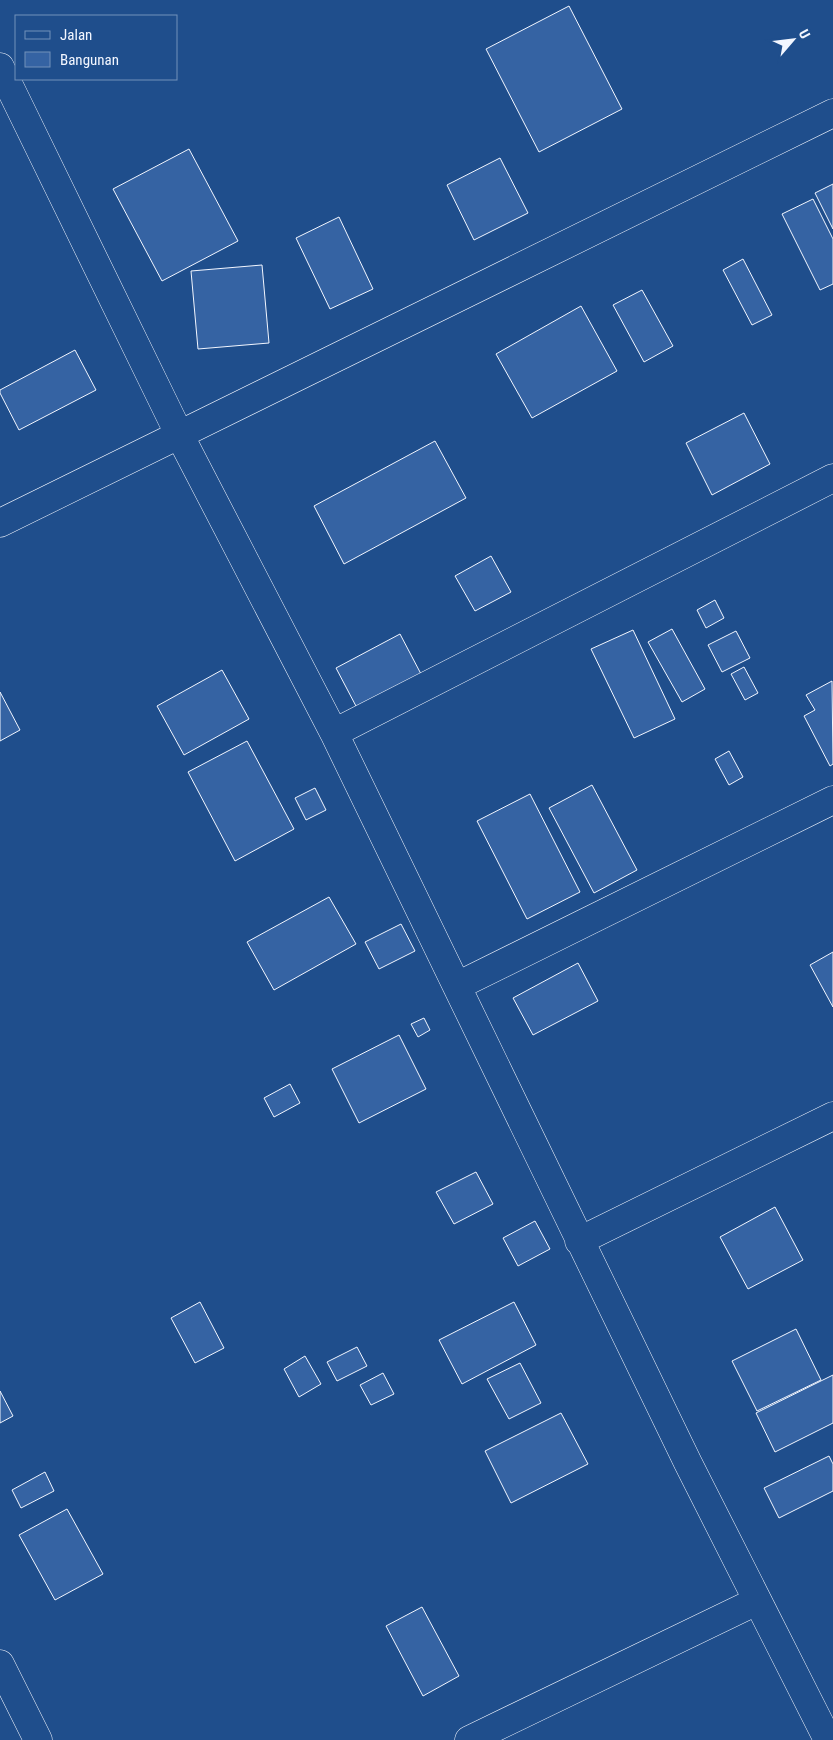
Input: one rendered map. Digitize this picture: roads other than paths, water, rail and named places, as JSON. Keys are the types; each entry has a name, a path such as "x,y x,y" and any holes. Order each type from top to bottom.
{"street":[{"path":"0,67 179,434 334,733 579,1242 828,1740"},
{"path":"0,523 833,113"},
{"path":"334,733 833,478"},
{"path":"457,986 833,800"},
{"path":"579,1242 833,1116"},
{"path":"469,1740 757,1601"},
{"path":"0,1664 38,1740"}]}
